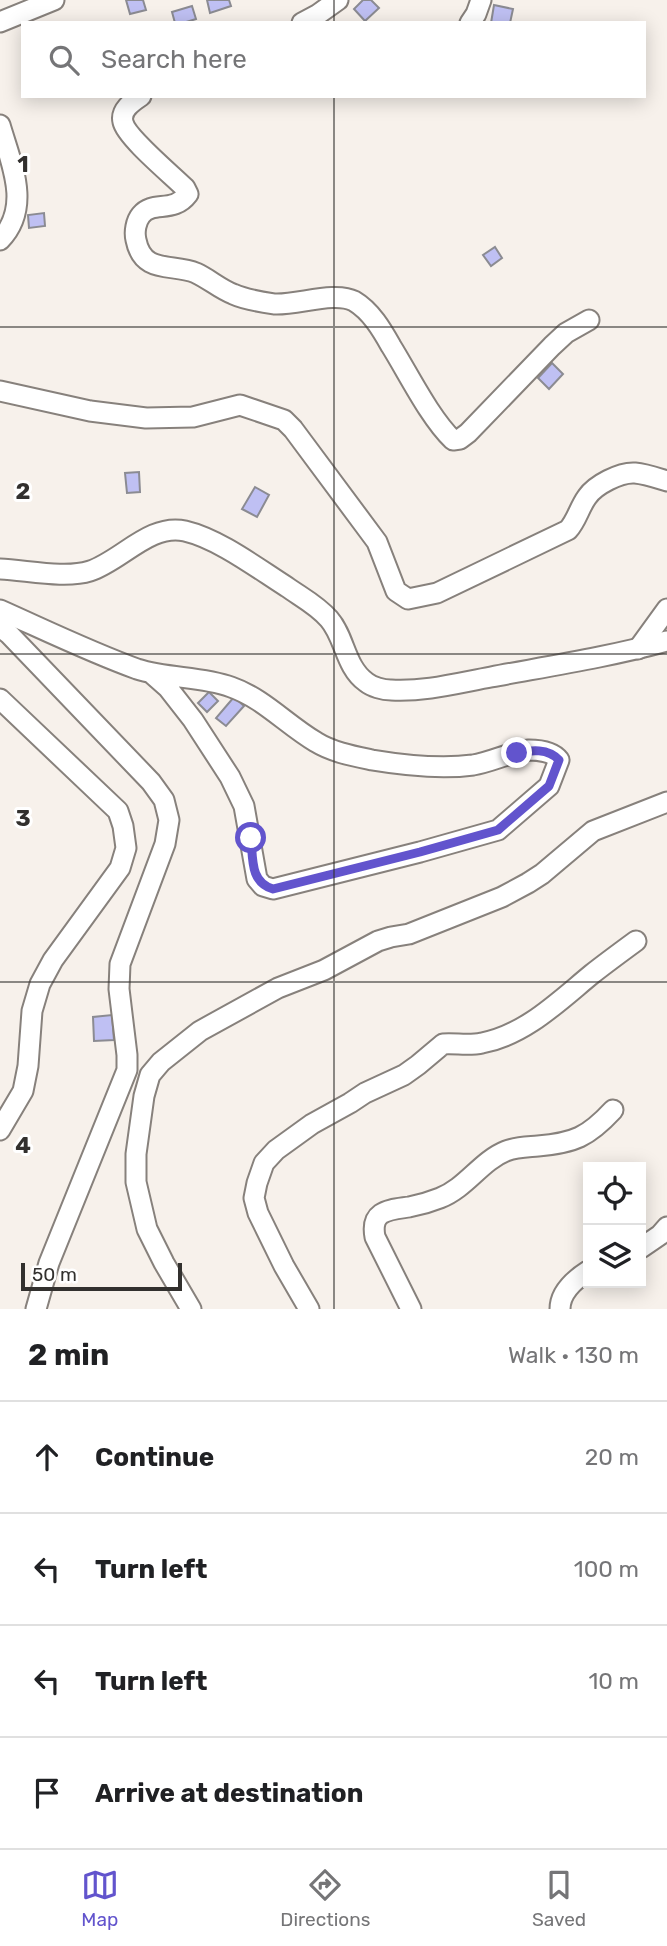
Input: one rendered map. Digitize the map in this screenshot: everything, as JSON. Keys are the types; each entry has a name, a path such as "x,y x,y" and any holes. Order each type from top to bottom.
{"street":[{"path":"0,22 54,0"},
{"path":"306,21 338,0"},
{"path":"471,21 481,0"},
{"path":"138,98 124,112 122,121 127,131 188,194 174,206 150,208 140,215 135,229 139,252 147,260 164,268 187,270 233,295 261,302 278,304 333,297 353,301 379,326 437,423 453,440 468,433 566,333 589,320"},
{"path":"0,125 18,196 12,223 0,240"},
{"path":"0,391 90,411 134,417 193,417 240,405 284,420 377,542 396,591 408,599 437,593 568,530 575,523 588,495 611,480 635,473 667,481"},
{"path":"0,569 59,574 90,571 165,531 181,530 203,536 270,575 318,608 331,621 356,672 365,682 389,690 424,689 602,657 667,641"},
{"path":"638,649 667,609"},
{"path":"0,610 137,669 233,687 256,699 318,743 340,752 371,760 438,766 470,765 530,750 548,752 559,760 549,786 498,830 273,889 263,886 257,878 244,806 230,777 193,720 168,688 151,673"},
{"path":"0,627 151,782 164,800 169,820 165,844 120,964 119,989 127,1070 49,1263 36,1309"},
{"path":"0,699 118,811 126,848 120,868 53,960 40,984 32,1011 28,1066 23,1091 0,1130"},
{"path":"191,1309 147,1229 136,1182 136,1154 144,1096 150,1075 161,1062 200,1031 278,988 324,970 378,941 409,934 502,897 542,874 593,831 667,802"},
{"path":"309,1309 284,1266 258,1213 254,1198 264,1163 270,1156 312,1124 418,1066 443,1044 480,1044 498,1039 550,1010 636,941"},
{"path":"411,1309 375,1237 374,1227 378,1217 386,1211 445,1196 461,1187 496,1156 508,1150 578,1139 590,1132 613,1110"},
{"path":"646,1245 660,1236 667,1227"},
{"path":"560,1309 563,1293 583,1275"}],"building":[{"path":"126,0 143,0 146,10 130,14"},
{"path":"207,0 229,0 231,6 210,13"},
{"path":"363,0 371,0 379,8 365,21 354,9"},
{"path":"494,5 513,9 510,21 491,21"},
{"path":"192,6 196,19 174,21 172,12"},
{"path":"44,213 45,226 29,228 28,215"},
{"path":"495,247 502,258 491,266 483,255"},
{"path":"552,363 563,374 549,389 538,378"},
{"path":"139,472 140,492 127,493 125,473"},
{"path":"255,487 269,495 257,517 242,509"},
{"path":"209,692 218,701 207,712 198,703"},
{"path":"234,697 244,706 226,726 216,718"},
{"path":"112,1015 114,1040 94,1041 93,1017"}],"route":[{"path":"251,838 257,878 263,886 273,889 498,830 549,786 559,760 548,752 530,750 517,753"}]}
